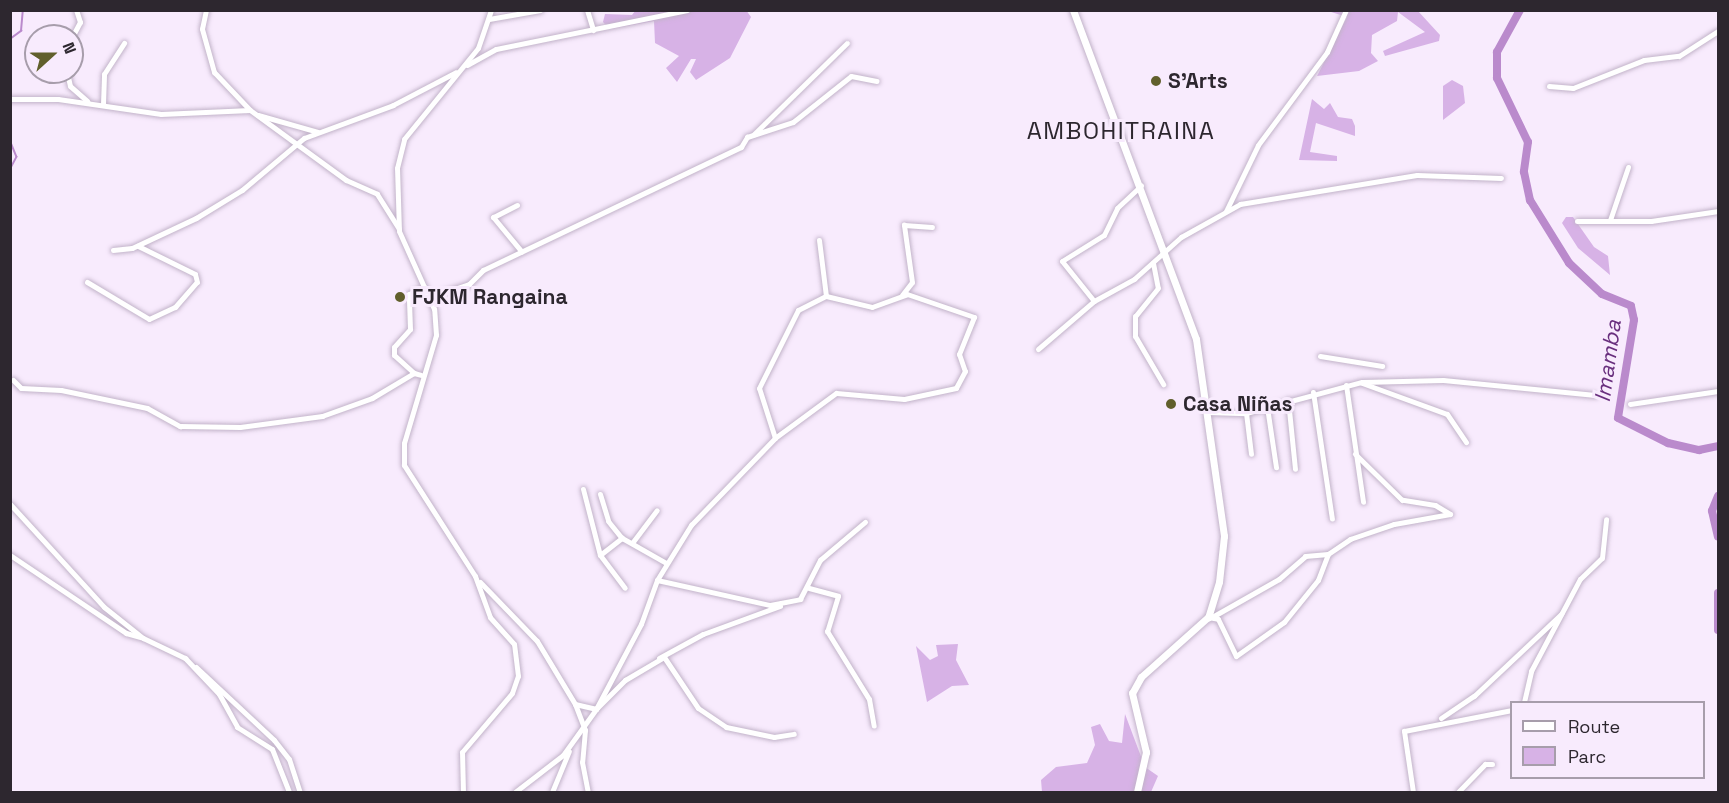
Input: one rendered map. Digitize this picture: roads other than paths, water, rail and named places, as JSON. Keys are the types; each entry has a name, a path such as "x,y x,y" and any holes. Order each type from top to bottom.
{"street":[{"path":"76,10 80,24"},
{"path":"206,10 202,29 214,72 250,110 297,142 346,180 376,194 399,231 430,297 436,335 422,375 404,465 475,576 537,641 575,704 584,725 582,762 588,792"},
{"path":"399,231 398,154 404,139 478,48 491,10"},
{"path":"489,19 540,10"},
{"path":"587,10 593,30"},
{"path":"113,250 138,246 242,190 297,142 393,105 496,48 687,10"},
{"path":"1073,10 1141,186 1196,339 1224,536 1219,582 1210,617 1236,656 1284,622 1318,580 1328,554"},
{"path":"1226,211 1258,146 1327,52 1346,10"},
{"path":"1549,86 1573,88 1644,60 1679,56 1719,31"},
{"path":"103,104 104,74 124,43"},
{"path":"430,297 469,284 483,270 733,151 847,43"},
{"path":"752,135 808,114 851,76 877,81"},
{"path":"70,84 88,102"},
{"path":"10,99 88,102 161,114 250,110"},
{"path":"258,115 318,132"},
{"path":"1610,220 1628,167"},
{"path":"1038,349 1094,302 1109,297 1153,263 1181,237 1226,211 1290,194 1417,175 1501,178"},
{"path":"1094,302 1062,261 1104,235 1117,208 1141,186"},
{"path":"517,205 493,217 522,252"},
{"path":"1577,221 1651,221 1719,211"},
{"path":"775,438 762,405 762,377 778,354 792,316 826,296 872,307 901,296 912,282 904,225 932,227"},
{"path":"819,240 826,296"},
{"path":"87,282 149,320 175,307 197,282 195,274 138,246"},
{"path":"1153,263 1158,288 1135,316 1135,336 1163,384"},
{"path":"422,375 414,373 394,348 410,328 409,294 425,287"},
{"path":"596,709 641,624 657,580 691,525 775,438 836,393 904,399 956,388 965,371 959,354 974,317 901,296"},
{"path":"1320,356 1382,366"},
{"path":"13,380 21,388 61,390 147,408 180,426 240,427 322,416 372,398 414,373"},
{"path":"1208,412 1246,413 1313,392 1360,382 1443,380 1594,394"},
{"path":"1360,382 1447,414 1466,442"},
{"path":"1346,385 1363,502"},
{"path":"1313,392 1332,519"},
{"path":"1630,404 1719,392"},
{"path":"1288,400 1295,469"},
{"path":"1267,407 1276,467"},
{"path":"1246,413 1251,454"},
{"path":"1137,792 1146,752 1132,693 1141,677 1210,617 1279,579 1305,556 1328,554 1377,528 1450,514 1435,506 1402,500 1355,454"},
{"path":"583,489 600,555 625,588"},
{"path":"600,494 608,521 622,538 666,563"},
{"path":"10,504 104,607 143,638"},
{"path":"632,543 657,510"},
{"path":"1524,701 1531,671 1580,579 1602,558 1606,519"},
{"path":"515,792 563,755 596,709 625,680 703,634 794,600 809,588 820,560 865,522"},
{"path":"600,555 622,538"},
{"path":"10,555 126,633 143,638 185,658 274,740 289,759 300,792"},
{"path":"463,792 462,752 512,693 518,676 514,644 490,617 475,576"},
{"path":"657,580 770,606 794,600"},
{"path":"809,588 838,596 827,631 869,699 874,726"},
{"path":"1413,792 1402,734 1435,721 1474,696 1563,612"},
{"path":"185,658 219,694 237,727 272,749 290,792"},
{"path":"659,658 698,708 726,727 774,737 794,734"},
{"path":"575,704 596,709"},
{"path":"1435,721 1510,710"},
{"path":"552,792 574,739"},
{"path":"1458,792 1485,764 1492,764"}],"waterway":[{"path":"10,39 21,31 23,10"},
{"name":"Imamba","path":"1520,10 1497,52 1497,78 1528,142 1524,172 1530,200 1569,263 1602,294 1631,306 1634,320 1618,418 1668,443 1699,450 1718,446"},
{"path":"10,140 17,157 10,170"},
{"name":"Imamba","path":"1718,496 1712,511 1718,536"},
{"name":"Imamba","path":"1718,593 1718,630"}],"place":[{"name":"S'Arts","path":"1156,81"},
{"name":"FJKM Rangaina","path":"400,297"},
{"name":"Casa Niñas","path":"1171,404"}],"district":[{"name":"AMBOHITRAINA","path":"1121,131"}]}
